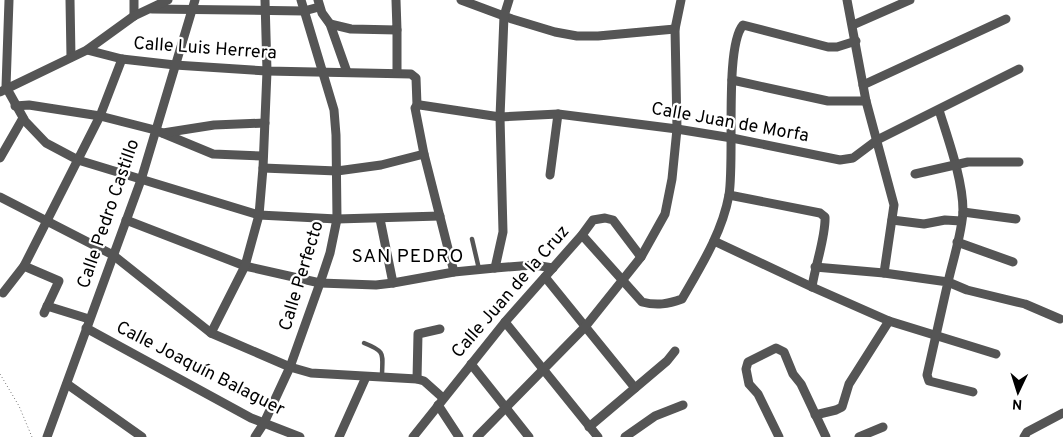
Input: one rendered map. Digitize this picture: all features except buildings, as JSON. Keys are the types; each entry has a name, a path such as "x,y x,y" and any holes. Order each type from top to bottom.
{"street":[{"path":"9,0 3,90 23,118 46,143 78,160 259,215 337,219 440,216"},
{"path":"70,0 71,57"},
{"path":"134,0 134,16"},
{"path":"3,90 86,50 134,16 168,0"},
{"path":"211,333 245,266 259,215 267,71 265,0"},
{"name":"Calle Perfecto","path":"254,437 264,424 290,367 330,253 337,219 334,110 301,0"},
{"path":"396,0 397,73 411,74 416,78 416,107 424,154 454,272"},
{"path":"460,0 555,32 577,36 675,29"},
{"path":"495,268 503,232 500,118 504,16 509,0"},
{"path":"477,437 585,327 641,257 665,214 672,179 677,129 675,29 681,0"},
{"path":"848,0 866,101 894,205 884,273"},
{"path":"853,25 910,0"},
{"path":"149,9 194,4 304,12 318,3 330,24 347,72"},
{"name":"Calle Pedro Castillo","path":"47,437 87,323 159,132 175,65 194,4"},
{"path":"863,85 1006,19"},
{"path":"330,24 351,29 397,30"},
{"path":"582,235 642,302 654,305 668,304 682,299 714,241 725,212 729,194 732,165 732,80 738,30 743,25 828,48 837,47 856,40"},
{"name":"Calle Luis Herrera","path":"86,50 122,59 175,65 267,71 397,73"},
{"path":"3,293 24,266 45,221 78,160 100,116 122,59"},
{"name":"Calle Juan de Morfa","path":"416,107 420,105 500,118 558,114 677,129 840,160 853,158 877,140 1019,69"},
{"path":"732,80 828,101 866,101"},
{"path":"15,106 29,105 100,116 159,132 213,154 263,156"},
{"path":"939,110 962,196 962,217 927,374 929,381 973,392"},
{"path":"550,175 558,114"},
{"path":"0,158 23,118"},
{"path":"159,132 214,125 265,123"},
{"path":"263,168 337,171 381,165 424,154"},
{"path":"914,174 968,162 1019,162"},
{"path":"729,194 820,213 825,217 826,226 815,267 812,287"},
{"path":"0,197 113,255 211,333 290,367 312,373 424,381 440,401 458,437"},
{"path":"892,220 924,224 962,217 1016,219"},
{"name":"Calle Juan de la Cruz","path":"412,437 504,322 582,235 593,220 605,218 613,220 641,257"},
{"path":"380,219 393,283"},
{"path":"126,220 245,266 320,283 376,285 479,269 534,265 553,268"},
{"path":"714,241 889,321 996,354"},
{"path":"957,242 1013,262"},
{"name":"Calle Joaquín Balaguer","path":"24,266 59,281 46,310 87,323 251,418 300,437"},
{"path":"815,267 884,273 948,282 967,290 1025,304 1060,320"},
{"path":"545,277 635,388"},
{"path":"815,415 842,407 849,384 889,321"},
{"path":"504,322 598,437"},
{"path":"417,379 418,334 440,329"},
{"path":"779,437 758,394 749,384 746,369 748,362 776,348 784,352 826,437"},
{"path":"589,427 675,351"},
{"path":"471,364 528,437"},
{"path":"339,437 366,377"},
{"path":"67,384 142,437"},
{"path":"625,437 655,416 683,405"},
{"path":"1024,437 1027,432 1063,413"},
{"path":"859,437 883,427"}],"lane":[{"path":"472,239 479,269"},
{"path":"364,343 379,349 382,354 382,377"}],"path":[{"path":"0,374 20,406 32,437"}],"district":[{"name":"SAN PEDRO","path":"408,257"}]}
